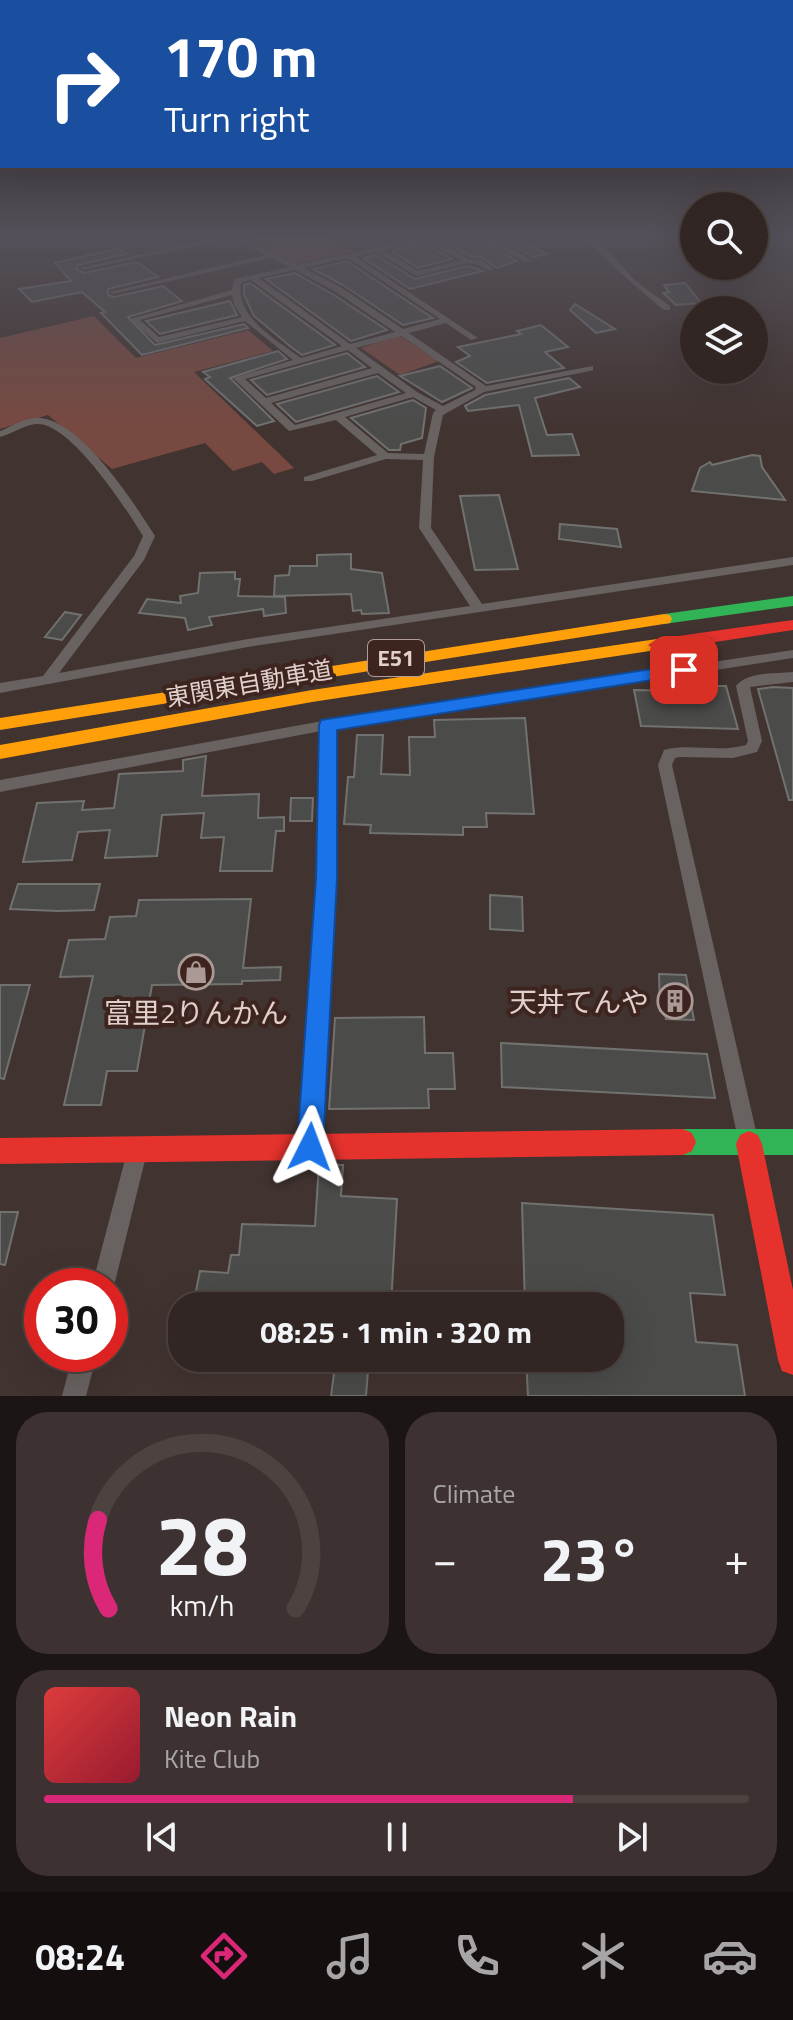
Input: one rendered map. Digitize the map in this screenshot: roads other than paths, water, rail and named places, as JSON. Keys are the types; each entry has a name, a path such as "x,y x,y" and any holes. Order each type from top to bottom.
{"main road":[{"path":"565,632 626,614 793,587"},
{"name":"東関東自動車道","path":"0,724 565,632 793,601"},
{"name":"東関東自動車道","path":"0,752 312,696 793,625"},
{"path":"0,1151 493,1142 793,1142"},
{"path":"749,1144 793,1360"}],"street":[{"path":"200,301 134,319 157,340 247,318"},
{"path":"239,301 247,318 300,361"},
{"path":"286,301 414,394 443,410"},
{"path":"355,301 483,389"},
{"path":"418,301 474,338"},
{"path":"658,301 667,308"},
{"path":"414,394 293,429 238,378 447,320"},
{"path":"478,608 425,528 429,457 438,413 483,389 590,368"},
{"path":"264,402 381,369"},
{"path":"338,416 385,456"},
{"path":"0,434 41,421 55,426 76,441 138,517 149,536 140,557 48,678"},
{"path":"308,479 385,456 429,457"},
{"path":"0,688 248,643 793,561"},
{"path":"0,786 328,725 793,654"},
{"path":"749,1144 665,765 669,754 682,750 742,753 752,748 755,741 743,686 748,681 793,677"},
{"path":"310,1147 326,878 328,725"},
{"path":"108,1268 138,1148"},
{"path":"74,1396 80,1372"}],"place":[{"name":"富里2りんかん","path":"196,972"},
{"name":"天丼てんや","path":"675,1001"}]}
